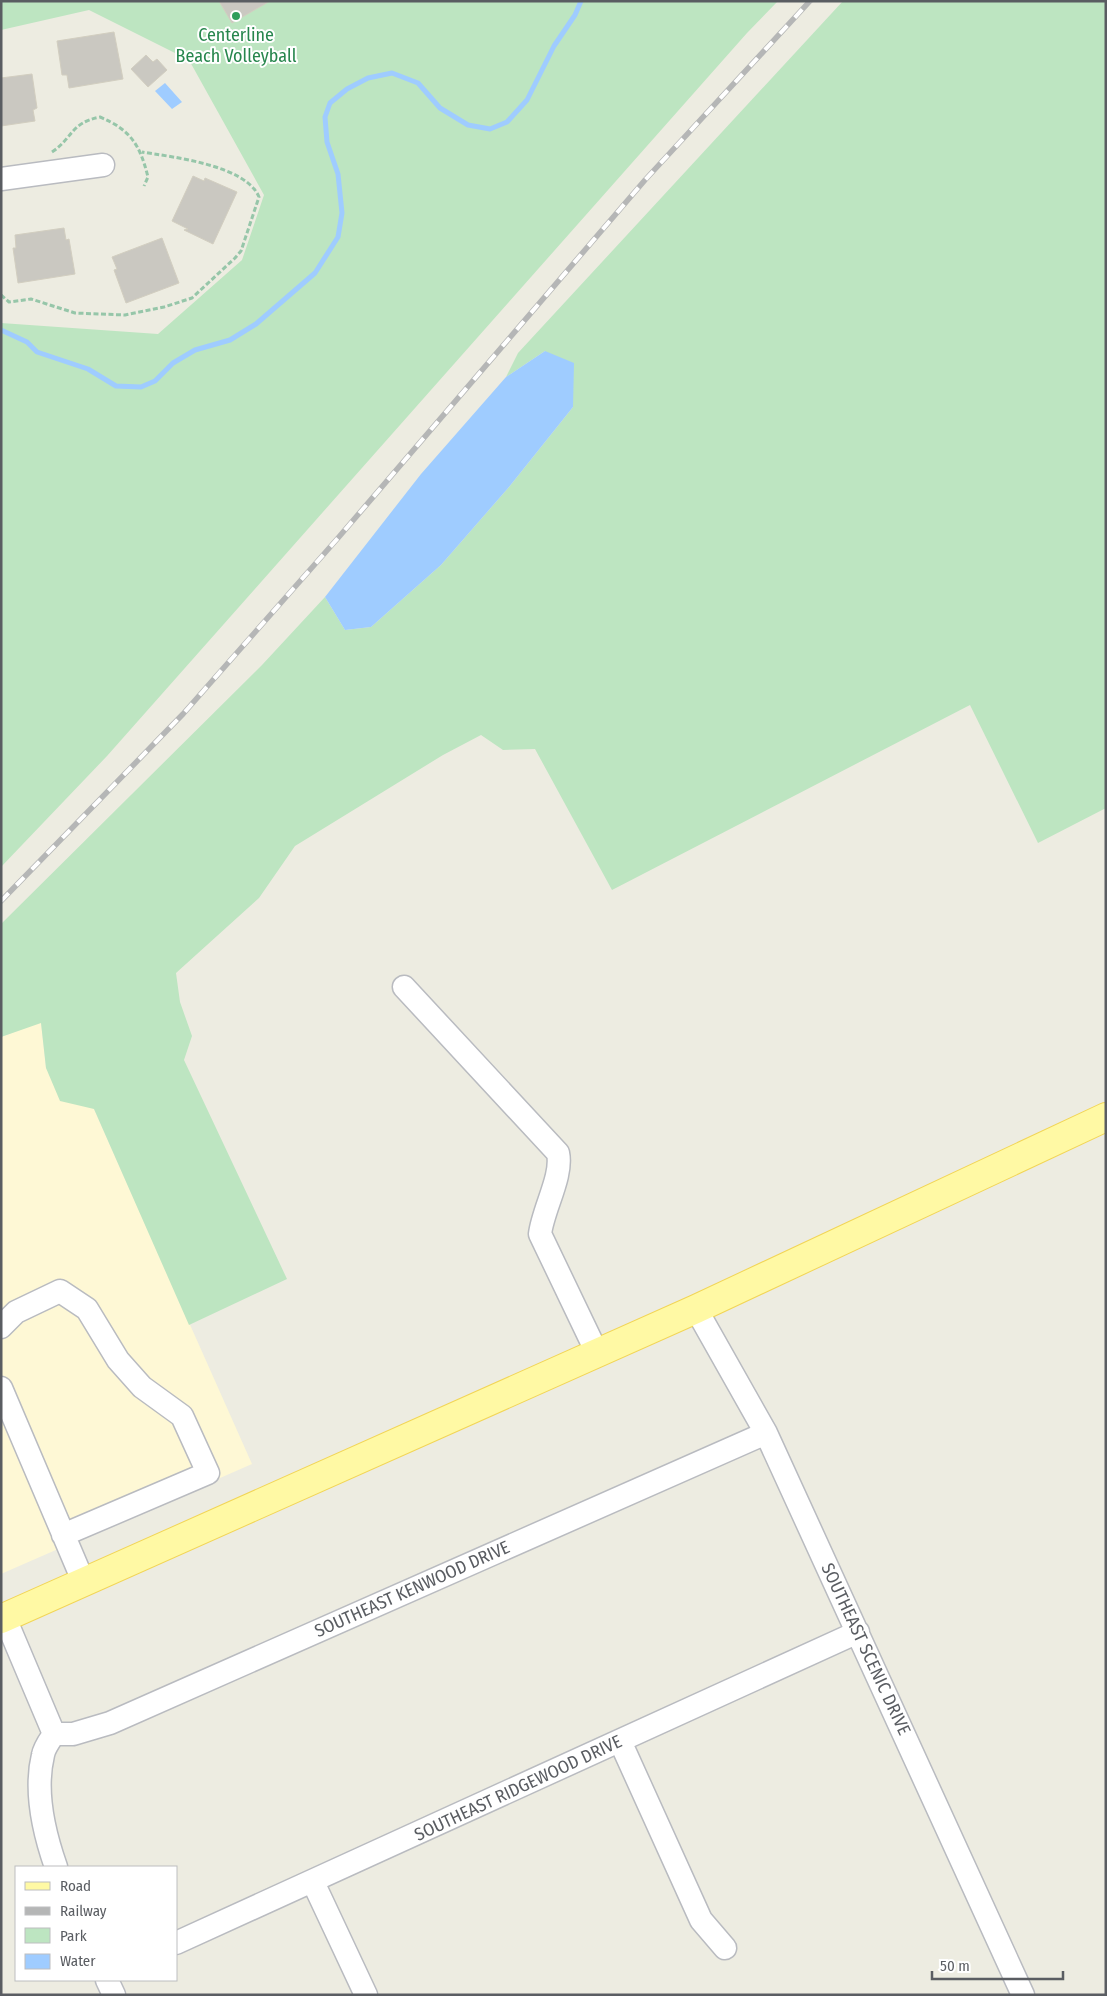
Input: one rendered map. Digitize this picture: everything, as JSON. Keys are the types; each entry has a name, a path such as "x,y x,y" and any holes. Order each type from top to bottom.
{"main road":[{"path":"3,1619 696,1309 1106,1117"}],"street":[{"path":"1,179 103,165"},
{"path":"404,986 558,1153 559,1169 542,1219 540,1234 598,1353"},
{"path":"1,1327 16,1312 60,1291 87,1309 118,1360 142,1387 182,1416 208,1473 64,1535"},
{"name":"SOUTHEAST SCENIC DRIVE","path":"696,1309 766,1433 1023,1995"},
{"path":"1,1388 84,1582"},
{"name":"SOUTHEAST KENWOOD DRIVE","path":"54,1734 73,1734 110,1722 766,1433"},
{"path":"3,1619 54,1734 43,1753 40,1788 45,1837 56,1866"},
{"name":"SOUTHEAST RIDGEWOOD DRIVE","path":"178,1942 858,1632"},
{"path":"620,1741 701,1920 725,1948"},
{"path":"313,1882 366,1995"},
{"path":"108,1981 114,1995"}],"path":[{"path":"49,153 60,146 79,124 100,117 116,124 128,133 142,152 148,177 144,186"},
{"path":"1,295 9,302 31,299 75,313 125,315 164,307 192,298 235,258 240,252 259,197 255,189 228,172 206,163 142,152"}],"shaded area":[{"path":"41,1022 46,1068 94,1109 252,1464 1,1574 1,1037"}],"green space":[{"path":"1,1 778,1 747,33 107,756 1,867 1,323 158,334 242,260 264,195 189,60 89,10 1,30"},
{"path":"843,1 1106,1 1106,808 1038,843 970,705 612,890 535,749 503,750 481,735 443,755 295,846 259,898 176,973 180,1002 192,1036 184,1060 287,1279 189,1325 94,1109 60,1101 46,1068 41,1023 1,1037 1,924 262,665 325,597 345,630 371,627 441,565 509,487 573,407 545,351 506,377 518,353"}],"water":[{"path":"165,83 182,102 172,109 155,91"},
{"path":"545,351 574,363 573,407 509,487 441,565 371,627 345,630 325,597 421,474 506,377"}],"building":[{"name":"Centerline Beach Volleyball","path":"219,1 270,1 232,23"},
{"path":"114,32 123,79 69,88 67,75 62,75 57,41"},
{"path":"146,55 153,62 157,59 167,70 148,87 131,69"},
{"path":"32,74 37,108 33,110 35,121 1,126 1,78"},
{"path":"193,176 204,181 205,178 237,192 213,244 184,230 188,229 172,221"},
{"path":"64,228 66,240 69,239 75,274 18,283 13,248 16,248 15,235"},
{"path":"162,238 179,283 126,303 114,270 117,269 112,257"}],"waterway":[{"path":"1,330 27,342 37,352 88,369 116,386 141,387 155,381 173,363 195,350 230,340 256,324 315,273 338,237 342,213 338,174 327,142 325,117 330,103 347,89 368,78 392,73 418,83 440,108 468,125 490,129 507,122 527,100 554,46 575,15 581,1"}],"railway":[{"path":"1,901 183,714 338,538 645,180 810,1"}],"place":[{"name":"Centerline Beach Volleyball","path":"236,16"}]}
